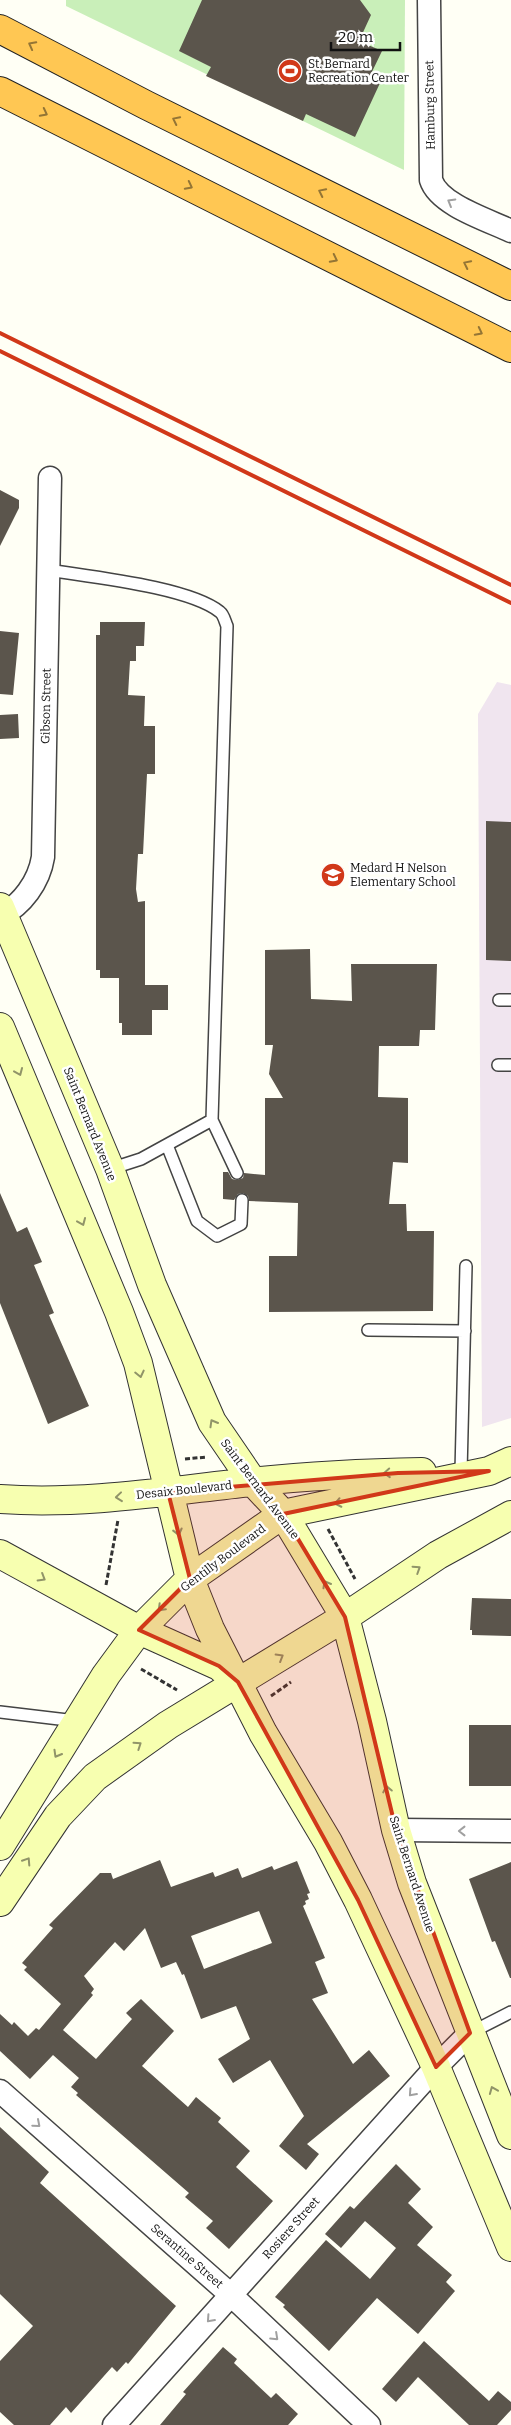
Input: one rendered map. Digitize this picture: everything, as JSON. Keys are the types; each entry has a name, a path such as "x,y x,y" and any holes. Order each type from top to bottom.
{"highway":[{"path":"0,29 146,105 511,286"},
{"path":"0,91 511,348"}],"street":[{"name":"Hamburg Street","path":"429,0 431,180 434,190 440,196 511,231"},
{"name":"Gibson Street","path":"1,913 34,886 41,872 43,857 50,478"},
{"name":"Saint Bernard Avenue","path":"1,913 110,1169 152,1285 193,1384 212,1422 252,1482 283,1514 345,1617 372,1721 396,1830 434,1944 511,2135"},
{"path":"0,1027 119,1312 138,1363 190,1579 210,1629 263,1733 328,1842 358,1900 504,2214 511,2247"},
{"name":"Desaix Boulevard","path":"0,1499 55,1502 252,1482 398,1473 461,1472 500,1466"},
{"name":"Gentilly Boulevard","path":"0,1846 76,1721 139,1630 190,1579 283,1514 500,1466"},
{"path":"0,1902 58,1816 95,1777 131,1750 345,1617 438,1555 511,1515"},
{"path":"0,1554 139,1630 219,1666 238,1682"},
{"path":"396,1830 511,1831"},
{"name":"Rosiere Street","path":"114,2425 436,2066 470,2032"},
{"name":"Serantine Street","path":"0,2091 231,2295 369,2425"}],"lane":[{"path":"48,570 159,589 202,602 222,614 227,626 212,1120 237,1173"},
{"path":"499,1000 511,1000"},
{"path":"498,1065 511,1065"},
{"path":"110,1169 141,1158 212,1120"},
{"path":"167,1145 197,1221 217,1236 241,1224 242,1200"},
{"path":"461,1472 466,1266"},
{"path":"368,1330 465,1331"},
{"path":"0,1712 76,1721"},
{"path":"470,2032 511,2012"}],"path":[{"path":"182,1459 210,1457"},
{"path":"106,1587 119,1514"},
{"path":"324,1522 355,1579"},
{"path":"136,1666 184,1694"}],"highlighted area":[{"path":"489,1471 283,1514 345,1617 396,1830 470,2033 436,2067 358,1900 238,1682 219,1666 139,1630 190,1579 168,1492 398,1473"}],"shaded area":[{"path":"497,682 511,685 511,1418 482,1427 478,714"}],"green space":[{"name":"St. Bernard Recreation Center","path":"66,0 405,0 404,170 66,6"}],"building":[{"name":"St. Bernard Recreation Center","path":"202,0 360,0 371,15 359,41 382,51 369,78 380,83 355,137 306,114 303,121 206,76 211,67 179,51"},
{"path":"0,490 19,500 19,508 0,546"},
{"path":"100,622 145,622 144,646 136,646 136,661 130,661 128,695 145,696 144,726 155,726 155,774 147,774 143,854 138,854 136,889 138,902 145,901 145,985 168,985 168,1010 152,1010 152,1035 122,1035 122,1023 119,1023 119,978 100,978 100,970 96,970 96,635 100,635"},
{"path":"0,631 19,633 13,695 0,694"},
{"path":"18,714 19,738 0,739 0,715"},
{"path":"486,821 511,822 511,961 486,960"},
{"path":"310,949 311,999 352,1001 351,964 437,964 435,1030 420,1030 419,1046 379,1046 378,1097 408,1098 408,1163 393,1162 389,1204 406,1204 407,1231 434,1231 433,1311 269,1312 269,1256 297,1256 298,1203 249,1201 248,1196 243,1193 238,1194 234,1200 223,1199 223,1172 228,1172 232,1179 237,1180 243,1178 244,1173 265,1175 265,1098 283,1098 269,1074 273,1045 265,1045 265,950"},
{"path":"0,1193 17,1232 27,1227 42,1262 34,1265 54,1313 49,1315 89,1406 48,1424 0,1303"},
{"path":"472,1598 511,1599 511,1636 472,1635 472,1630 470,1630"},
{"path":"469,1725 511,1725 511,1786 469,1786"},
{"path":"160,1860 171,1887 213,1872 215,1877 238,1868 242,1878 272,1866 274,1870 297,1861 310,1893 307,1894 309,1899 305,1901 306,1904 303,1906 325,1958 315,1962 328,1993 312,1999 353,2064 369,2050 390,2076 307,2144 319,2154 306,2170 279,2146 304,2116 270,2060 233,2083 218,2059 250,2039 236,2006 201,2019 184,1974 182,1975 176,1962 161,1968 145,1928 124,1951 115,1942 84,1976 94,1989 91,1993 93,1995 63,2030 96,2059 132,2019 126,2013 141,1999 174,2031 142,2066 188,2107 196,2097 221,2118 218,2122 250,2151 236,2167 273,2201 229,2249 206,2228 213,2221 185,2197 189,2193 76,2095 78,2093 71,2087 79,2078 53,2055 30,2079 0,2051 0,2014 12,2025 14,2022 28,2036 36,2028 39,2030 61,2004 24,1970 27,1967 22,1963 53,1928 49,1925 100,1873 111,1873 113,1879","holes":["259,1911 272,1943 204,1969 191,1936"]},
{"path":"511,1862 510,1978 495,1941 492,1942 469,1879"},
{"path":"0,2127 49,2172 40,2183 176,2306 128,2364 126,2362 117,2372 112,2367 71,2413 66,2407 50,2425 14,2425 0,2412 0,2361 33,2326 0,2294"},
{"path":"396,2164 421,2189 408,2203 433,2227 417,2245 452,2275 446,2282 455,2291 418,2334 377,2298 329,2351 275,2297 326,2240 370,2279 396,2248 365,2221 341,2248 325,2234 350,2206 354,2209"},
{"path":"424,2341 489,2401 498,2391 511,2402 511,2410 497,2425 469,2425 418,2377 396,2402 382,2389"},
{"path":"223,2347 237,2359 234,2363 271,2398 276,2393 298,2414 288,2425 160,2425 186,2394 183,2392"}],"railway":[{"path":"0,333 511,585"},
{"path":"0,351 511,603"}],"place":[{"name":"St. Bernard Recreation Center","path":"290,71"},
{"name":"Medard H Nelson Elementary School","path":"333,875"}]}
